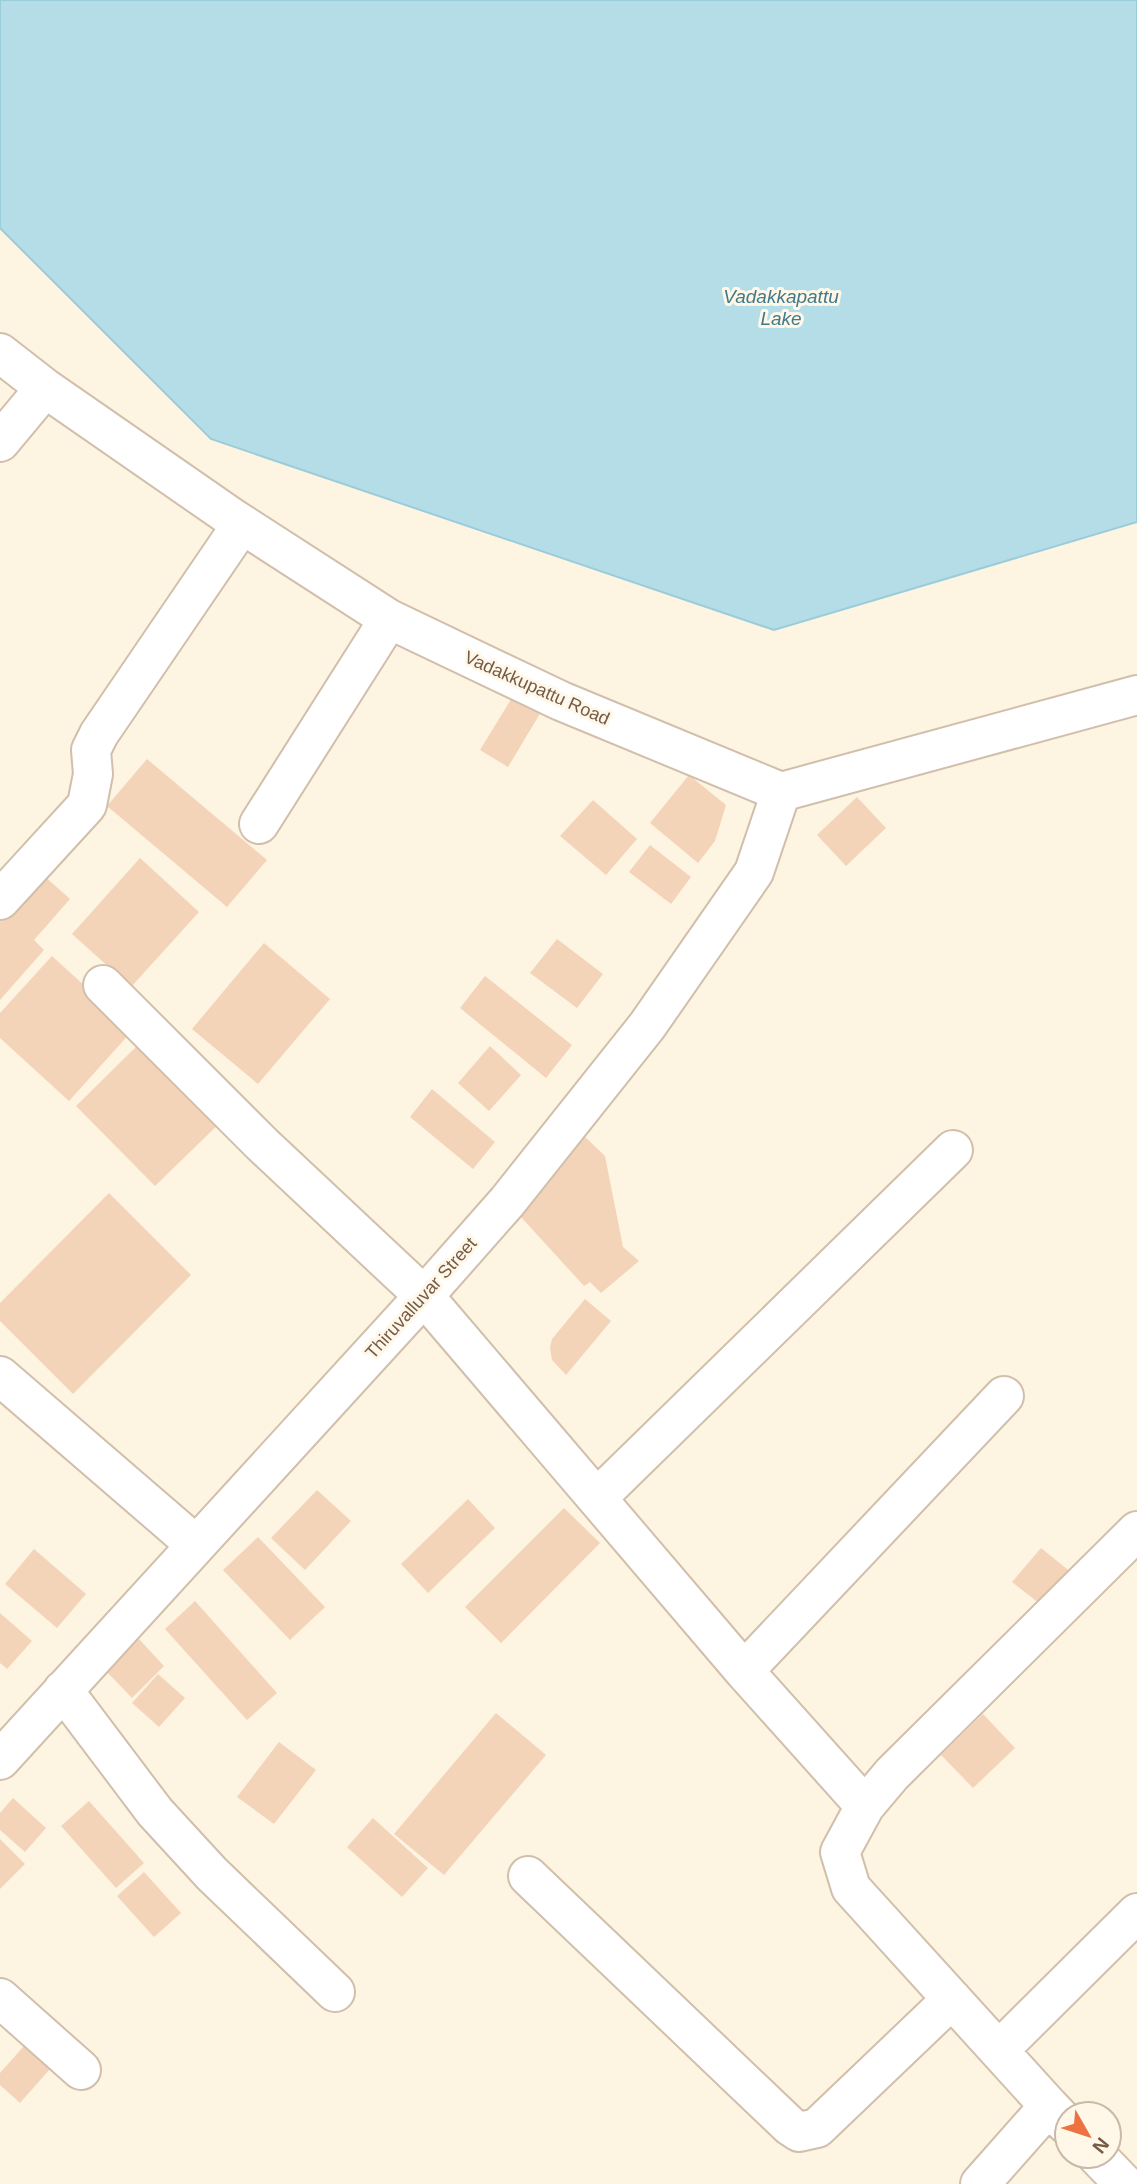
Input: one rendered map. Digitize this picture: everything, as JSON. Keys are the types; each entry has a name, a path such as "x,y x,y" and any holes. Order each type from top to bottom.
{"street":[{"name":"Vadakkupattu Road","path":"0,353 45,388 243,524 389,619 561,701 781,792"},
{"path":"0,442 45,388"},
{"path":"0,900 87,805 93,774 91,750 99,734 243,524"},
{"path":"259,824 389,619"},
{"path":"781,792 1137,695"},
{"name":"Thiruvalluvar Street","path":"0,1760 424,1296 506,1202 647,1026 754,872 781,792"},
{"path":"103,985 262,1144 424,1296 744,1671 865,1806"},
{"path":"597,1498 953,1150"},
{"path":"0,1376 196,1545"},
{"path":"744,1671 1004,1396"},
{"path":"1053,2109 851,1888 840,1852 865,1806 892,1774 1137,1531"},
{"path":"63,1690 155,1812 212,1874 335,1992"},
{"path":"527,1876 799,2132 817,2128 952,1999"},
{"path":"999,2050 1137,1913"},
{"path":"0,1998 81,2070"},
{"path":"980,2184 1053,2119"},
{"path":"1110,2170 1124,2184"}],"water":[{"name":"Vadakkapattu Lake","path":"0,0 1137,0 1137,522 774,630 211,439 0,228"}],"building":[{"path":"513,696 541,712 508,767 480,750"},
{"path":"147,759 267,860 227,907 107,806"},
{"path":"689,775 726,805 715,841 698,863 650,823"},
{"path":"857,797 886,828 846,866 817,835"},
{"path":"593,800 637,839 606,875 560,836"},
{"path":"650,845 691,877 671,904 629,872"},
{"path":"140,858 199,912 131,987 72,934"},
{"path":"42,874 70,899 34,940 44,950 0,1000 0,922"},
{"path":"557,939 603,974 577,1008 530,973"},
{"path":"264,943 330,999 258,1084 192,1029"},
{"path":"52,956 133,1030 69,1101 0,1038 0,1013"},
{"path":"485,976 572,1045 546,1078 460,1008"},
{"path":"146,1037 226,1117 155,1186 76,1106"},
{"path":"490,1046 521,1075 489,1111 458,1083"},
{"path":"432,1089 495,1142 473,1169 410,1117"},
{"path":"584,1136 605,1156 623,1247 639,1261 601,1293 590,1282 584,1286 521,1217"},
{"path":"109,1193 191,1275 73,1394 0,1321 0,1303"},
{"path":"585,1299 611,1321 566,1375 552,1360 552,1339"},
{"path":"317,1490 351,1521 305,1570 271,1538"},
{"path":"468,1499 495,1528 428,1593 401,1564"},
{"path":"564,1508 600,1543 501,1643 465,1607"},
{"path":"258,1537 325,1607 290,1640 223,1570"},
{"path":"1041,1548 1072,1573 1044,1607 1012,1582"},
{"path":"34,1549 86,1594 57,1628 5,1584"},
{"path":"195,1601 277,1693 247,1720 165,1629"},
{"path":"0,1613 32,1641 7,1669 0,1663"},
{"path":"139,1639 164,1666 132,1698 106,1671"},
{"path":"158,1674 185,1698 159,1727 132,1703"},
{"path":"496,1713 546,1755 444,1875 394,1834"},
{"path":"983,1714 1015,1748 973,1788 941,1755"},
{"path":"279,1742 316,1770 274,1824 237,1797"},
{"path":"13,1798 46,1828 25,1852 0,1830 0,1813"},
{"path":"89,1801 144,1863 116,1888 61,1826"},
{"path":"373,1818 428,1868 402,1897 347,1847"},
{"path":"0,1839 25,1864 0,1889"},
{"path":"144,1872 181,1913 154,1937 117,1896"},
{"path":"24,2046 50,2069 20,2103 0,2085 0,2073"}]}
